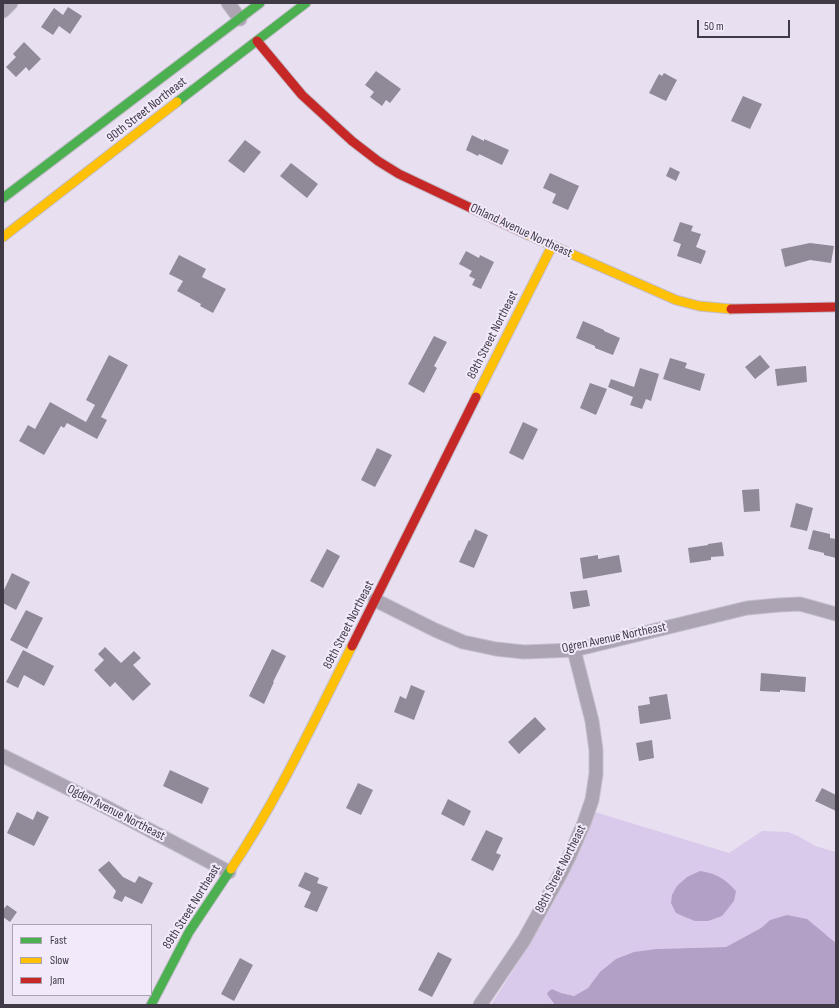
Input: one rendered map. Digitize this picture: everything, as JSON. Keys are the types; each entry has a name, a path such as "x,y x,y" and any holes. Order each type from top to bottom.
{"street":[{"path":"3,11 11,3"},
{"path":"228,3 234,26"},
{"name":"90th Street Northeast","path":"3,237 306,3"},
{"name":"90th Street Northeast","path":"3,198 262,5"},
{"path":"260,39 263,23"},
{"name":"Ohland Avenue Northeast","path":"260,39 302,95 352,141 378,161 399,174 552,246 676,300 699,306 725,309 836,307"},
{"path":"232,47 232,61"},
{"name":"89th Street Northeast","path":"151,1005 189,932 252,837 281,786 376,600 552,246"},
{"name":"Ogren Avenue Northeast","path":"376,600 463,642 496,649 524,652 574,650 747,608 800,604 836,614"},
{"name":"88th Street Northeast","path":"480,1005 524,940 560,875 584,824 592,800 596,774 596,750 592,721 574,650"},
{"name":"Ogden Avenue Northeast","path":"3,756 104,806 229,872"}],"shaded area":[{"path":"595,812 729,853 762,831 788,832 815,846 836,852 836,943 827,935 770,920 761,928 726,947 657,949 594,981 588,988 574,996 552,989 550,998 555,1005 491,1005 549,912 574,863"},
{"path":"700,871 720,877 736,891 734,901 722,916 708,921 695,921 676,913 671,903 672,895 677,886 687,877"},
{"path":"787,915 807,919 836,943 836,1005 555,1005 547,994 552,989 574,996 588,988 600,972 616,959 634,952 657,949 726,947 761,928 770,920"}],"building":[{"path":"68,7 82,16 70,34 59,26 53,35 41,27 54,8 63,15"},
{"path":"24,42 41,59 29,71 26,67 16,77 6,67 16,57 13,54"},
{"path":"376,71 401,89 390,103 386,100 382,106 370,97 374,92 365,85"},
{"path":"664,73 677,80 666,101 649,93 659,74 662,76"},
{"path":"743,96 762,104 750,129 731,121"},
{"path":"472,135 509,150 502,165 479,154 478,156 466,150"},
{"path":"245,140 261,152 244,173 228,161"},
{"path":"291,163 318,184 307,198 280,176"},
{"path":"670,167 680,172 676,181 666,176"},
{"path":"550,173 579,186 568,210 552,203 556,194 543,188"},
{"path":"680,222 693,226 691,231 701,234 696,247 706,251 701,264 677,256 681,244 673,241"},
{"path":"810,243 834,246 831,263 810,260 785,267 781,249"},
{"path":"466,251 479,258 480,255 494,262 481,289 472,285 475,279 469,276 472,271 459,264"},
{"path":"179,255 206,269 202,277 226,289 213,313 200,306 201,304 177,291 183,281 169,274"},
{"path":"583,321 620,338 613,355 576,338"},
{"path":"434,336 447,342 434,366 437,368 424,393 408,384"},
{"path":"109,355 128,365 101,417 107,420 97,439 67,423 64,428 61,426 44,455 19,441 28,425 35,429 50,402 86,422 95,405 86,400"},
{"path":"760,355 770,367 755,379 745,367"},
{"path":"670,358 687,363 685,368 705,374 700,391 663,379"},
{"path":"806,366 807,382 777,386 775,369"},
{"path":"640,368 659,374 651,401 646,399 642,409 630,405 633,397 608,387 611,379 634,387"},
{"path":"590,383 607,389 596,415 580,408"},
{"path":"523,422 538,429 523,460 509,453"},
{"path":"377,448 392,455 375,487 361,480"},
{"path":"759,489 760,511 744,512 742,490"},
{"path":"796,503 813,508 807,531 790,527"},
{"path":"475,529 488,535 474,568 459,562"},
{"path":"813,530 830,534 830,538 836,539 836,558 808,549"},
{"path":"722,542 724,556 711,557 711,560 690,563 688,548"},
{"path":"327,549 340,556 323,588 310,581"},
{"path":"598,555 598,559 619,555 622,572 583,579 580,558"},
{"path":"12,573 30,582 16,610 3,603 3,592"},
{"path":"587,590 590,606 573,609 570,592"},
{"path":"26,610 43,618 27,649 10,640"},
{"path":"105,647 121,663 134,651 141,658 133,665 151,684 133,701 115,682 110,687 94,670 104,660 98,654"},
{"path":"272,649 286,656 264,704 249,696"},
{"path":"23,650 54,666 44,686 24,675 18,688 6,682"},
{"path":"761,673 806,677 805,692 780,690 780,692 760,691"},
{"path":"411,685 425,691 414,720 394,712 400,696 406,699"},
{"path":"667,694 671,719 640,724 638,706 650,704 649,697"},
{"path":"535,717 546,729 519,754 508,742"},
{"path":"652,740 654,758 639,761 636,743"},
{"path":"170,770 209,788 202,804 163,786"},
{"path":"358,783 373,790 361,815 346,808"},
{"path":"822,788 836,795 836,811 815,801"},
{"path":"448,799 471,811 464,826 441,814"},
{"path":"37,811 49,817 34,846 7,833 17,812 33,820"},
{"path":"486,830 503,838 496,853 501,855 493,871 471,860"},
{"path":"109,861 123,877 135,883 139,876 153,883 142,904 125,896 122,902 113,898 116,891 98,870"},
{"path":"305,872 319,878 317,883 328,887 317,912 304,907 311,892 298,886"},
{"path":"7,905 17,912 10,922 3,917 3,910"},
{"path":"438,952 452,959 432,997 418,990"},
{"path":"240,958 253,965 234,1001 221,994"}],"traffic: fast":[{"path":"3,198 260,3"},
{"path":"177,102 306,3"},
{"path":"151,1005 189,932 231,869"}],"traffic: slow":[{"path":"3,237 177,102"},
{"path":"526,234 676,300 699,306 731,309"},
{"path":"476,397 552,246"},
{"path":"231,869 280,787 352,646"}],"traffic: jam":[{"path":"257,41 302,95 352,141 378,161 399,174 526,234"},
{"path":"731,309 836,307"},
{"path":"352,646 476,397"}]}
